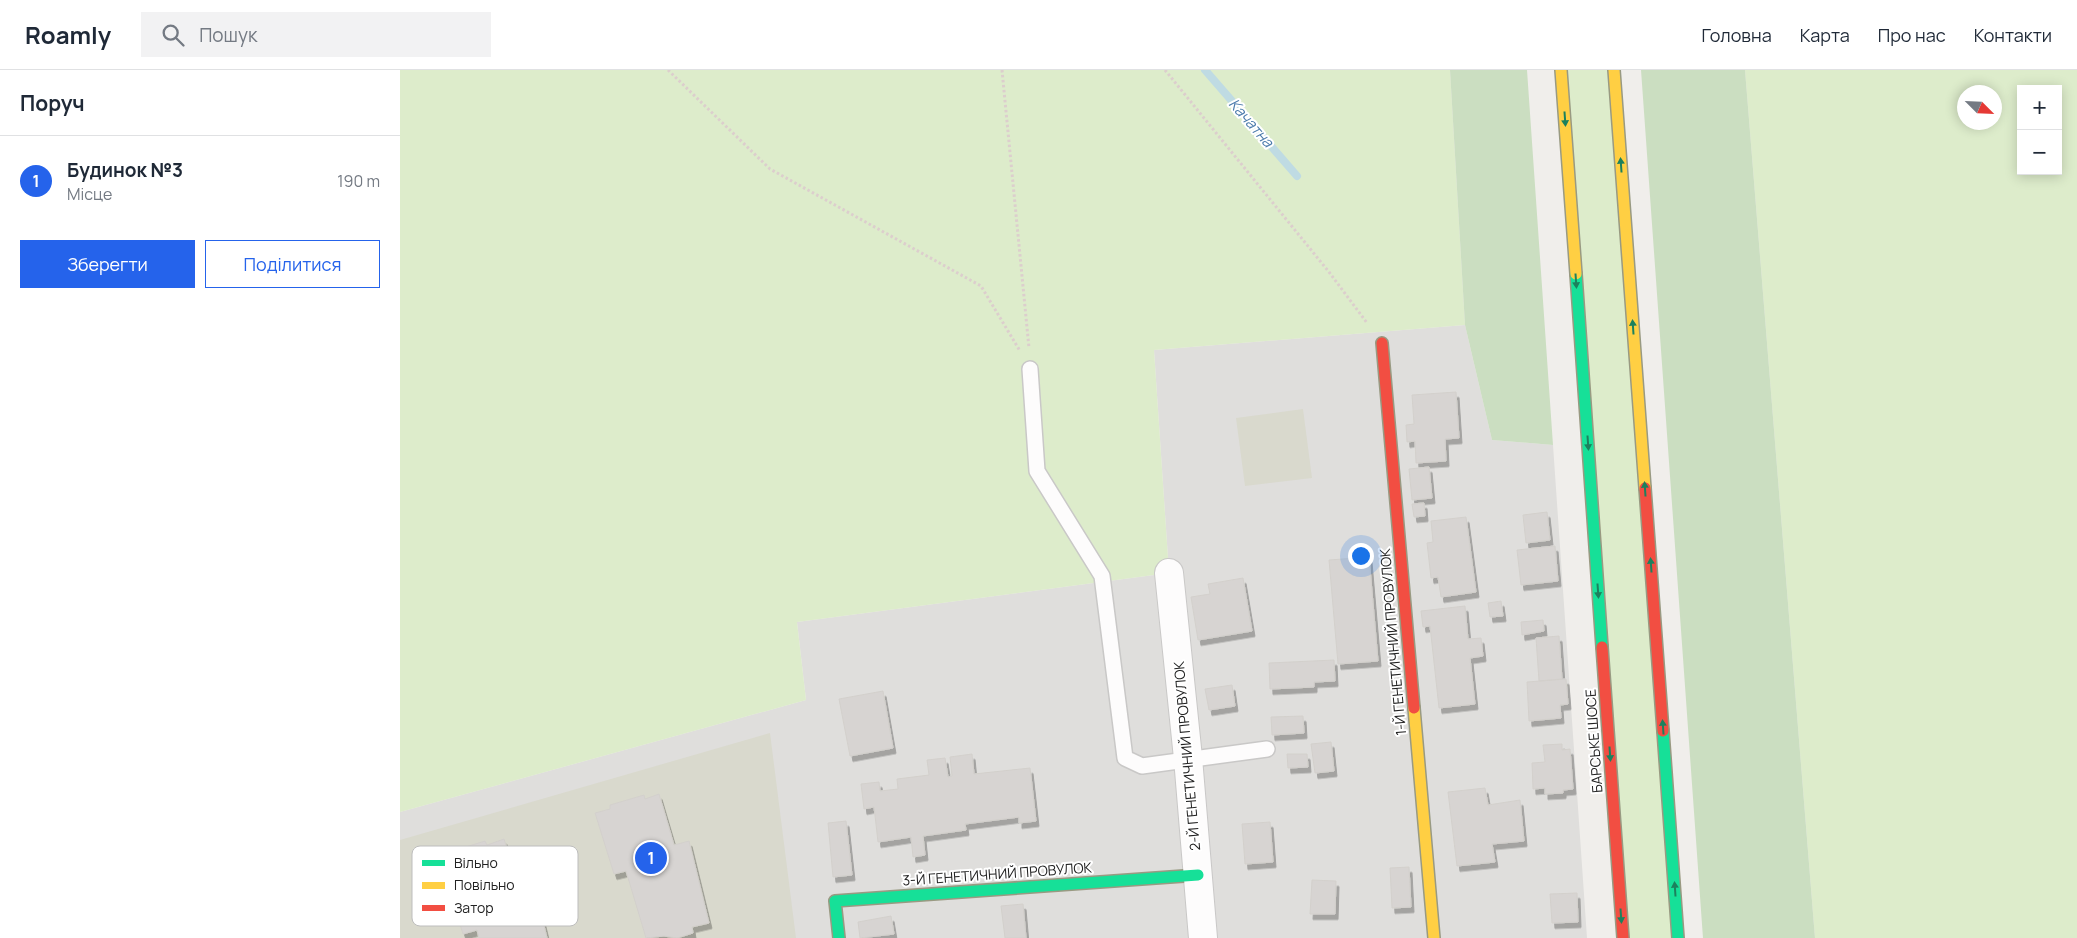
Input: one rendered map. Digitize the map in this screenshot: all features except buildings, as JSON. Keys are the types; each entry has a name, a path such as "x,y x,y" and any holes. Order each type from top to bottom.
{"main road":[{"name":"БАРСЬКЕ ШОСЕ","path":"1561,70 1623,938"},
{"path":"1614,70 1678,938"},
{"name":"1-Й ГЕНЕТИЧНИЙ ПРОВУЛОК","path":"1382,343 1434,938"},
{"name":"3-Й ГЕНЕТИЧНИЙ ПРОВУЛОК","path":"839,938 835,900 1198,874"}],"street":[{"name":"2-Й ГЕНЕТИЧНИЙ ПРОВУЛОК","path":"1169,573 1188,758 1203,938"}],"lane":[{"path":"1030,369 1037,471 1102,576 1125,758 1142,766 1188,758 1267,749"}],"path":[{"path":"668,70 770,169 981,286 1030,369"},
{"path":"1002,70 1030,369"},
{"path":"1165,70 1329,272 1382,343"}],"shaded area":[{"path":"1465,325 1492,440 1553,445 1587,938 400,938 400,812 806,700 797,622 1169,573 1154,350"},
{"path":"1303,409 1312,478 1245,486 1236,418"},
{"path":"770,733 796,938 400,938 400,840"}],"green space":[{"path":"400,70 1450,70 1465,325 1154,350 1169,573 797,622 806,700 400,812"},
{"path":"1450,70 1527,70 1553,445 1492,440 1465,325"},
{"path":"1561,70 1614,70 1678,938 1623,938"},
{"path":"1641,70 1745,70 1815,938 1703,938"},
{"path":"1745,70 2077,70 2077,938 1815,938"}],"waterway":[{"name":"Качатна","path":"1205,70 1297,176"}],"traffic: fast":[{"path":"1576,274 1602,647"},
{"path":"1663,731 1678,938"},
{"path":"839,938 835,901 1198,875"}],"traffic: slow":[{"path":"1561,70 1576,274"},
{"path":"1614,70 1645,488"},
{"path":"1414,708 1434,938"}],"traffic: jam":[{"path":"1382,343 1414,708"},
{"path":"1645,488 1663,731"},
{"path":"1602,647 1623,938"}],"place":[{"name":"Будинок №3","path":"651,858"}]}
